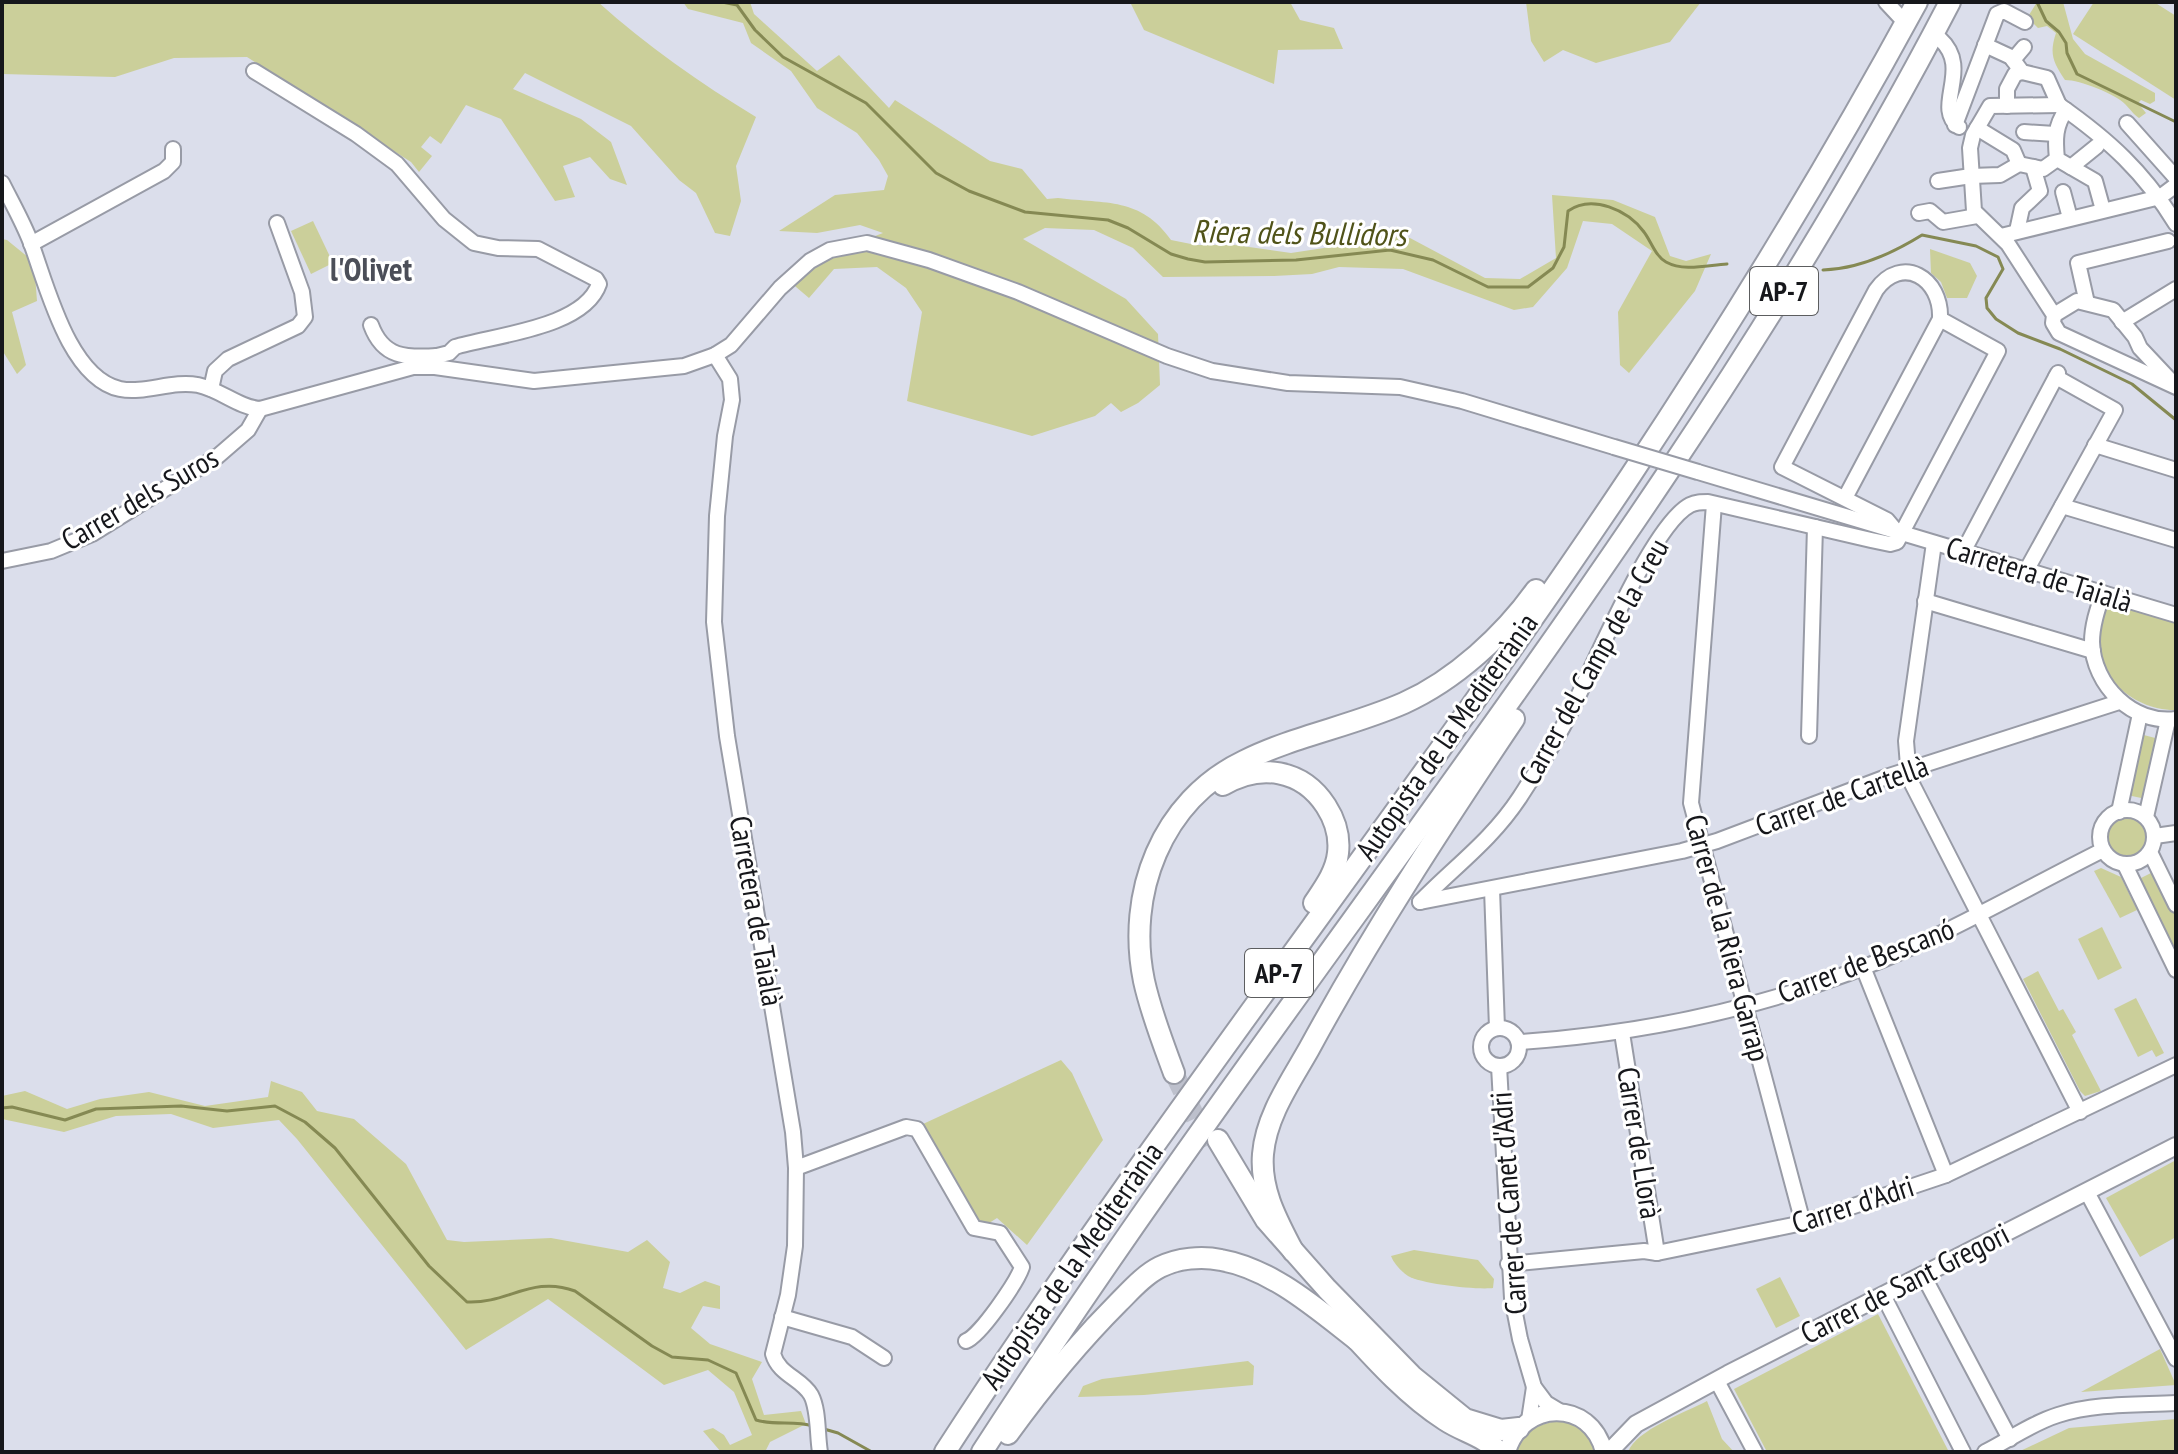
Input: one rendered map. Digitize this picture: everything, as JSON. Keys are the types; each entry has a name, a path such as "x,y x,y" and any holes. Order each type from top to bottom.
{"highway":[{"name":"Autopista de la Mediterrània","path":"945,1452 994,1376 1616,496 1776,248 1917,2"},
{"name":"Autopista de la Mediterrània","path":"982,1452 1083,1299 1659,486 1804,261 1950,2"},
{"path":"1228,1043 1327,883 1338,852 1336,826 1317,793 1305,783 1267,771 1238,776 1210,794 1172,841 1156,878 1152,906 1152,958 1159,1000 1178,1068 1158,1032 1144,981 1139,946 1139,915 1149,869 1173,820 1208,784 1245,760 1406,702 1475,657 1528,601 1583,525 1616,496"},
{"path":"1293,1251 1271,1207 1264,1182 1265,1138 1273,1115 1328,1013 1443,824 1520,710 1601,570"},
{"path":"1499,1452 1479,1436 1446,1421 1422,1404 1357,1340 1268,1237 1233,1188 1215,1145 1266,1220 1293,1251 1436,1398 1465,1419 1501,1430 1524,1424"},
{"path":"995,1452 1045,1384 1111,1310 1146,1276 1174,1261 1218,1259 1260,1274 1307,1302 1357,1340"}],"main road":[{"name":"Carrer de Sant Gregori","path":"1606,1452 1636,1424 2176,1146"},
{"path":"1507,1452 1524,1424 1542,1414 1561,1412 1579,1418 1591,1427 1606,1452"},
{"name":"Carrer de Sant Gregori","path":"1591,1427 1607,1430 1636,1424"}],"street":[{"path":"1886,2 1900,17"},
{"path":"1953,123 1997,14 2004,11 2025,22"},
{"path":"1940,39 1949,47 1955,60 1948,111 1953,123 2013,150 2032,166 2040,191 2022,208 2017,231"},
{"path":"1985,45 2018,66 2047,78 2063,108 2160,197 2176,224"},
{"path":"2007,106 2007,89 2024,47"},
{"path":"2,183 31,244 66,335 95,377 121,389 187,384 211,389 250,408 260,409 440,359 455,347 541,325 587,304 599,284 590,275 538,249 498,248 474,243 444,219 397,164 356,134 254,71"},
{"path":"2063,108 1990,106 1970,148 1974,211 2001,236 2054,315 2053,323 2059,333 2176,387"},
{"path":"2057,159 2055,134 2063,108"},
{"path":"2071,167 2129,121 2176,178"},
{"path":"2024,132 2055,134"},
{"path":"31,244 164,171 173,162 173,149"},
{"path":"1938,181 2000,175 2057,159 2095,181 2103,210"},
{"path":"2001,236 2160,197 2176,185"},
{"path":"2063,192 2070,218"},
{"path":"1919,213 1930,211 1943,222 1977,216"},
{"path":"211,389 215,371 228,359 298,326 305,317 302,292 277,223"},
{"path":"2087,303 2078,263 2168,241"},
{"name":"Carretera de Taialà","path":"820,1452 812,1396 782,1371 774,1358 775,1340 794,1256 796,1168 793,1132 727,736 714,622 717,516 732,400 730,379 715,355 740,336 780,288 810,261 830,250 867,243 929,260 1018,292 1167,356 1212,371 1288,383 1400,387 1462,401 2176,615"},
{"path":"1845,498 1940,319 1939,300 1930,284 1912,274 1890,277 1876,290 1836,363 1782,467 1887,520 1900,532 1998,351 1940,319"},
{"path":"2122,322 2176,289"},
{"path":"2054,315 2077,301 2113,310 2140,348 2176,387"},
{"path":"371,325 376,338 391,352 456,362 456,370 534,381 675,368 715,355"},
{"path":"1963,552 2057,375 2115,410 2026,571"},
{"name":"Carrer dels Suros","path":"2,561 51,551 92,534 218,456 248,430 260,409"},
{"path":"2095,445 2176,470"},
{"name":"Carrer del Camp de la Creu","path":"1420,902 1488,839 1519,798 1565,723 1632,585 1654,547 1684,509 1698,502 1711,503"},
{"name":"Carretera de Taialà","path":"1711,503 1890,544 1897,542 1900,532"},
{"name":"Carrer de la Riera Garrap","path":"1711,503 1691,803 1803,1223"},
{"path":"2062,506 2176,540"},
{"path":"1809,736 1815,527"},
{"path":"1934,543 1906,741 1908,770 1917,794 2080,1112"},
{"path":"2103,593 2092,635 2097,666 2119,702 2140,714 2172,719 2146,817"},
{"path":"1925,601 2093,651"},
{"name":"Carrer de Cartellà","path":"1420,902 1701,846 1908,770 2119,702"},
{"path":"2119,812 2140,714"},
{"path":"2119,812 2138,812 2146,817 2155,836 2150,852 2134,864 2115,862 2103,850 2100,838 2106,821 2119,812"},
{"path":"2155,836 2176,833"},
{"name":"Carrer de Bescanó","path":"1519,1042 1622,1033 1680,1022 1795,992 1863,967 1979,915 2103,850"},
{"path":"2150,852 2176,905"},
{"path":"2125,865 2176,970"},
{"path":"1492,889 1497,1028"},
{"path":"1863,967 1946,1175"},
{"path":"1497,1028 1513,1033 1519,1042 1515,1059 1499,1066 1487,1061 1481,1051 1486,1033 1497,1028"},
{"name":"Carrer de Llorà","path":"1622,1033 1657,1253"},
{"name":"Carrer d'Adri","path":"1508,1264 1644,1251 1657,1253 1803,1223 1946,1175 2176,1065"},
{"name":"Carrer de Canet d'Adri","path":"1499,1066 1508,1264 1517,1327 1534,1387 1524,1424"},
{"path":"796,1168 906,1127 917,1129 974,1228 1000,1233 1022,1267 1007,1294 976,1336 966,1341"},
{"path":"2087,1192 2174,1350"},
{"path":"1923,1275 2010,1439"},
{"path":"1883,1295 1963,1452"},
{"path":"782,1317 852,1337 884,1358"},
{"path":"1717,1381 1755,1452"},
{"path":"1534,1387 1546,1403 1561,1412"},
{"path":"1985,1452 2048,1419 2076,1410 2176,1403"}],"green space":[{"path":"2,2 598,2 674,63 756,117 736,166 741,201 730,236 715,233 696,193 679,180 631,126 525,73 513,89 581,119 611,142 627,185 610,179 590,157 563,166 575,197 555,201 501,119 466,105 441,144 430,136 421,147 432,156 419,172 411,162 247,57 174,58 115,77 2,74"},
{"path":"683,2 750,2 754,14 817,71 839,55 889,108 895,100 990,161 1022,169 1047,199 1107,203 1135,209 1160,226 1171,240 1291,253 1337,246 1359,232 1410,238 1485,278 1520,279 1556,258 1552,195 1613,200 1655,217 1670,256 1686,261 1711,254 1695,291 1629,373 1620,365 1618,312 1652,251 1612,224 1583,221 1567,268 1533,307 1514,310 1403,269 1339,267 1312,274 1163,277 1133,248 1094,230 1045,228 1023,239 1126,299 1158,334 1160,385 1121,412 1111,403 1095,416 1032,436 907,401 922,312 906,288 877,267 834,269 809,298 789,281 854,244 883,233 860,225 817,233 779,231 835,195 884,190 888,176 857,133 817,108 791,71 751,43 743,23 688,9"},
{"path":"1130,2 1290,2 1300,20 1334,28 1343,49 1278,50 1274,84 1144,30"},
{"path":"1526,2 1701,2 1670,42 1596,63 1563,50 1544,62 1531,41"},
{"path":"2037,2 2063,2 2073,39 2085,54 2155,93 2155,101 2150,104 2141,100 2138,103 2146,113 2139,118 2114,96 2065,80 2053,58 2056,33 2047,26 2038,28 2029,15"},
{"path":"2094,2 2154,2 2176,16 2176,100 2073,34"},
{"path":"313,221 333,263 311,274 291,231"},
{"path":"2,239 34,262 37,301 12,312 26,365 17,374 2,350"},
{"path":"1930,249 1970,263 1977,276 1967,298 1947,298 1941,282 1931,273"},
{"path":"2111,602 2176,623 2176,710 2160,709 2129,696 2107,672 2100,657 2098,641 2103,614"},
{"path":"2140,734 2159,739 2146,799 2127,795"},
{"path":"2127,817 2142,823 2148,838 2142,853 2127,859 2112,853 2106,838 2112,823"},
{"path":"2101,868 2121,877 2137,910 2120,918 2094,871"},
{"path":"2155,871 2176,915 2176,961 2137,880"},
{"path":"2102,927 2122,968 2098,980 2078,939"},
{"path":"2038,971 2059,1011 2063,1009 2076,1032 2072,1035 2101,1091 2085,1096 2080,1091 2023,979"},
{"path":"2136,998 2164,1053 2156,1057 2152,1050 2138,1057 2114,1009"},
{"path":"1061,1060 1072,1073 1103,1140 1027,1245 997,1218 986,1225 975,1219 923,1124"},
{"path":"271,1081 302,1092 317,1111 354,1119 406,1164 447,1240 551,1238 628,1252 647,1240 670,1262 663,1288 680,1293 705,1281 720,1286 720,1309 703,1306 691,1328 710,1344 762,1362 752,1379 764,1415 801,1411 806,1424 770,1442 765,1452 721,1452 703,1431 713,1428 724,1435 730,1445 752,1435 734,1392 708,1370 664,1385 548,1299 466,1350 279,1120 213,1128 171,1114 116,1116 64,1132 2,1119 2,1096 25,1091 67,1109 100,1099 149,1092 205,1106 268,1097"},
{"path":"2176,1160 2176,1237 2140,1257 2106,1198"},
{"path":"1414,1250 1478,1260 1494,1279 1493,1288 1449,1286 1408,1276 1391,1256"},
{"path":"1780,1277 1800,1316 1776,1328 1756,1289"},
{"path":"1878,1314 1949,1452 1767,1452 1734,1389"},
{"path":"2160,1349 2176,1385 2081,1392"},
{"path":"1248,1361 1254,1366 1253,1385 1144,1395 1078,1397 1083,1386 1102,1379"},
{"path":"1707,1401 1722,1439 1734,1452 1628,1452 1651,1429"},
{"path":"2176,1419 2176,1452 2018,1452 2069,1428"},
{"path":"1555,1421 1580,1430 1595,1452 1514,1452 1531,1428"}],"waterway":[{"name":"Riera dels Bullidors","path":"722,2 737,5 755,30 783,57 866,103 936,173 969,191 1025,212 1108,220 1128,228 1171,254 1188,259 1205,262 1296,260 1390,250 1433,260 1488,287 1528,287 1553,268 1564,247 1568,211 1578,206 1598,204 1629,217 1666,262 1688,267 1727,264"},
{"path":"2037,2 2046,21 2066,43 2067,53 2077,74 2176,122"},
{"name":"Riera dels Bullidors","path":"1823,270 1850,267 1875,259 1922,235 1976,246 1998,257 2003,269 1986,298 1987,308 1996,319 2018,333 2060,349 2132,384 2176,420"},
{"path":"2,1108 12,1107 65,1120 96,1109 181,1106 227,1111 275,1106 305,1122 335,1148 429,1266 467,1302 495,1299 546,1286 575,1291 672,1357 708,1360 736,1373 756,1420 813,1426"},
{"path":"824,1429 838,1433 872,1452"}],"tunnel":[{"path":"1174,1073 1211,1150"}],"district":[{"name":"l'Olivet","path":"371,270"}]}
